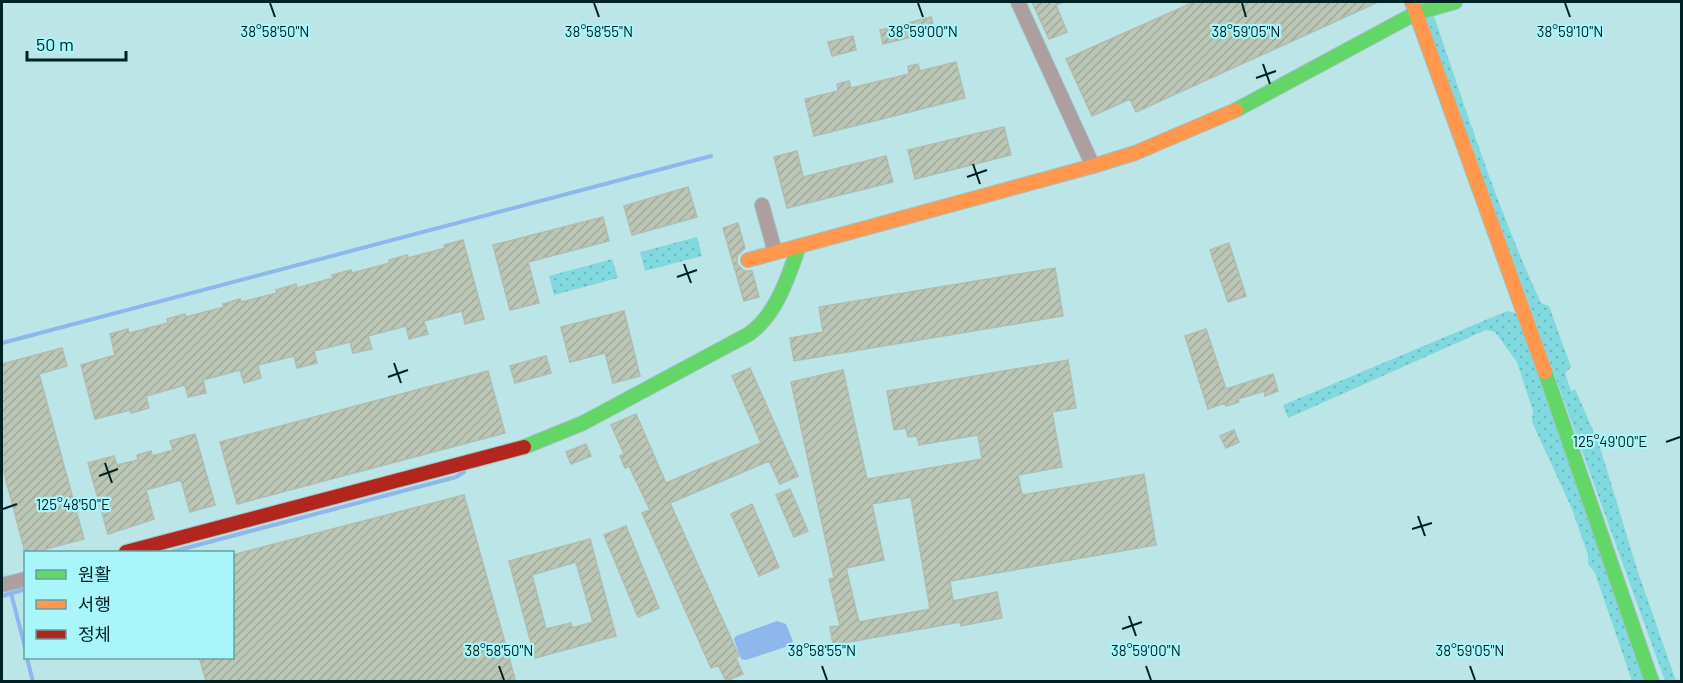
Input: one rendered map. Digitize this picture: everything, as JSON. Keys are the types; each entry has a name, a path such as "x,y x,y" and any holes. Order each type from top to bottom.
{"street":[{"path":"1018,2 1093,166"},
{"path":"748,260 1135,153 1230,114 1414,7 1455,2"},
{"path":"1414,7 1519,297 1652,681"},
{"path":"762,205 775,252"},
{"path":"130,551 506,453 583,423 749,334 763,324 787,280 799,246"},
{"path":"2,585 24,580"}],"shaded area":[{"path":"1434,16 1511,233 1541,303 1549,306 1571,367 1565,373 1571,391 1575,389 1599,444 1637,569 1676,681 1665,681 1426,18"},
{"path":"697,237 702,256 645,271 640,252"},
{"path":"612,259 618,278 554,295 549,276"},
{"path":"1507,311 1516,313 1645,681 1632,681 1595,573 1588,564 1588,555 1572,509 1532,422 1533,411 1517,362 1495,332 1486,330 1288,418 1283,405"},
{"path":"777,621 786,624 793,641 791,645 746,660 741,659 734,639 736,636"}],"building":[{"path":"1032,2 1064,2 1056,5 1067,32 1049,39"},
{"path":"1194,2 1378,2 1136,112 1130,99 1092,116 1066,59"},
{"path":"931,17 935,31 883,44 880,30"},
{"path":"853,36 856,50 832,56 828,42"},
{"path":"956,62 965,98 814,136 805,99 838,91 837,84 849,81 851,88 909,74 908,66 918,64 920,71"},
{"path":"1004,127 1011,155 915,179 908,150"},
{"path":"797,151 803,177 886,156 893,182 787,208 774,157"},
{"path":"688,187 697,217 632,235 624,206"},
{"path":"603,217 609,241 528,262 539,303 510,310 493,245"},
{"path":"738,223 745,248 737,256 737,264 744,271 752,271 759,297 744,301 723,228"},
{"path":"463,240 484,319 465,324 462,311 424,321 428,334 409,339 406,326 368,336 372,349 353,353 350,342 314,351 317,363 297,368 294,356 258,365 261,378 244,383 240,370 203,380 206,393 188,397 185,385 146,396 149,408 131,413 130,410 95,419 81,365 115,355 110,334 128,329 129,333 168,323 167,319 185,314 186,317 224,307 223,304 240,299 241,302 277,293 276,290 296,284 297,288 333,278 332,275 351,270 352,273 390,263 389,260 407,255 408,258 445,248 444,245"},
{"path":"1229,243 1246,296 1228,302 1210,250"},
{"path":"1055,268 1063,316 794,361 790,338 823,332 819,307"},
{"path":"624,311 640,376 613,383 605,353 570,362 561,327"},
{"path":"1206,329 1226,389 1273,374 1278,391 1265,396 1264,391 1238,399 1239,402 1226,406 1225,403 1208,409 1185,336"},
{"path":"62,348 67,366 39,374 84,539 39,551 25,551 2,465 2,364"},
{"path":"546,356 551,373 515,383 510,366"},
{"path":"1068,360 1076,408 1052,412 1062,467 1018,475 1022,495 1144,474 1156,545 950,581 953,601 997,592 1002,618 961,626 960,622 833,645 830,627 840,626 829,579 834,578 791,382 843,370 867,479 982,459 978,435 919,445 917,436 908,437 906,428 894,430 887,391","holes":["911,497 930,609 859,622 846,568 884,560 872,504"]},
{"path":"750,368 798,476 780,484 769,461 670,503 739,656 736,658 743,674 726,681 718,665 711,668 642,513 650,510 629,466 625,468 620,456 624,454 611,425 636,414 666,483 761,443 732,376"},
{"path":"488,371 505,433 237,504 220,442"},
{"path":"1234,430 1239,442 1226,448 1220,436"},
{"path":"195,434 215,505 190,512 181,480 146,490 154,519 108,534 88,463 114,456 117,465 138,460 137,455 151,451 152,456 173,450 170,441"},
{"path":"586,444 591,456 571,464 566,452"},
{"path":"790,489 808,531 794,537 776,495"},
{"path":"464,495 515,679 507,681 206,681 200,659 234,659 234,554"},
{"path":"752,504 779,567 759,576 731,514"},
{"path":"626,526 659,608 638,617 604,535"},
{"path":"590,539 616,636 535,658 509,561","holes":["576,562 593,622 572,628 571,623 546,629 532,575"]}],"waterway":[{"path":"2,343 711,156"},
{"path":"175,551 456,477 464,472"},
{"path":"2,596 24,590"},
{"path":"11,593 24,643"},
{"path":"27,659 33,682"}],"traffic: fast":[{"path":"1236,110 1416,13 1455,2"},
{"path":"524,447 583,423 749,334 759,326 774,306 786,282 799,246"},
{"path":"1545,372 1652,682"}],"traffic: slow":[{"path":"1412,2 1545,372"},
{"path":"748,260 1093,166 1135,153 1236,110"}],"traffic: jam":[{"path":"130,551 524,447"}]}
